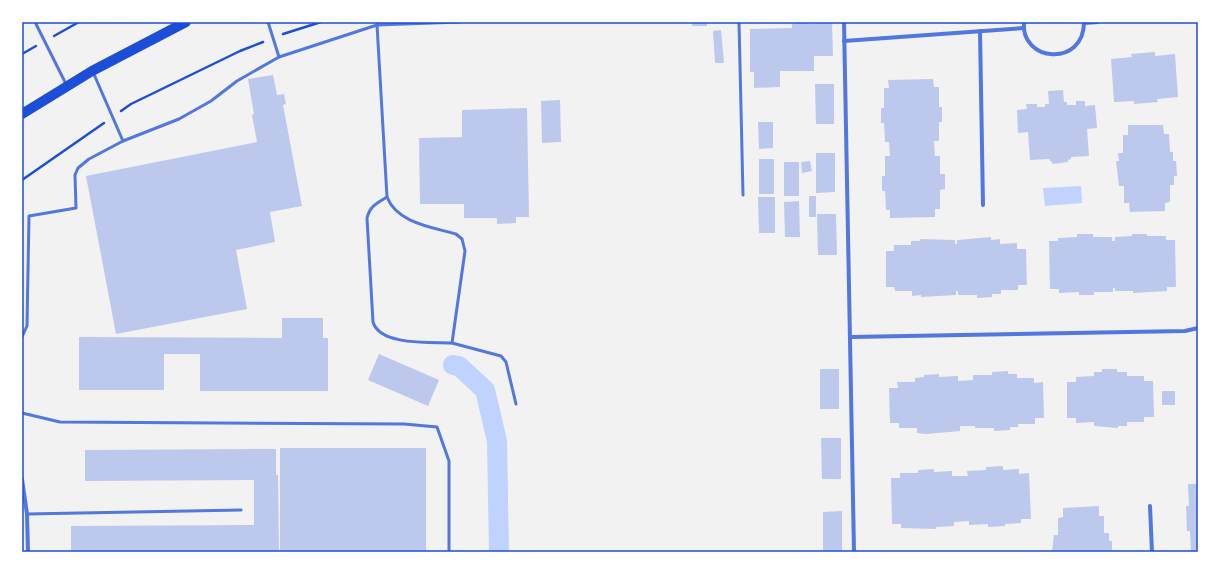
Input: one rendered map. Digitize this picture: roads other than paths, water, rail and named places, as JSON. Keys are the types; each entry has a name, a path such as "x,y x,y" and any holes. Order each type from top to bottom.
{"main road":[{"path":"22,114 92,71 186,22"}],"street":[{"path":"844,22 854,552"},
{"path":"1024,22 1027,38 1032,46 1041,52 1051,55 1061,54 1071,50 1078,43 1083,33 1084,22 1098,22"},
{"path":"844,41 1024,28"},
{"path":"980,31 983,205"},
{"path":"850,337 1185,331 1198,328"},
{"path":"22,479 27,514 28,552"},
{"path":"1150,506 1152,552"}],"lane":[{"path":"35,22 67,86"},
{"path":"268,22 279,57"},
{"path":"22,338 27,326 29,216 76,208 76,175 78,168 89,159 123,141 179,119 211,100 237,80 279,57 377,23 460,22"},
{"path":"738,22 743,195"},
{"path":"377,23 387,197 391,207 405,218 456,234 465,243 452,343"},
{"path":"92,71 123,141"},
{"path":"387,197 374,204 369,210 367,218 373,322 375,329 382,335 395,340 452,343 501,356 506,362 516,404"},
{"path":"22,413 60,422 404,424 437,427 449,461 449,552"},
{"path":"27,514 241,510"}],"water":[{"path":"1081,186 1082,203 1045,206 1043,188"}],"waterway":[{"path":"453,365 459,366 485,390 497,441 499,552"}]}
